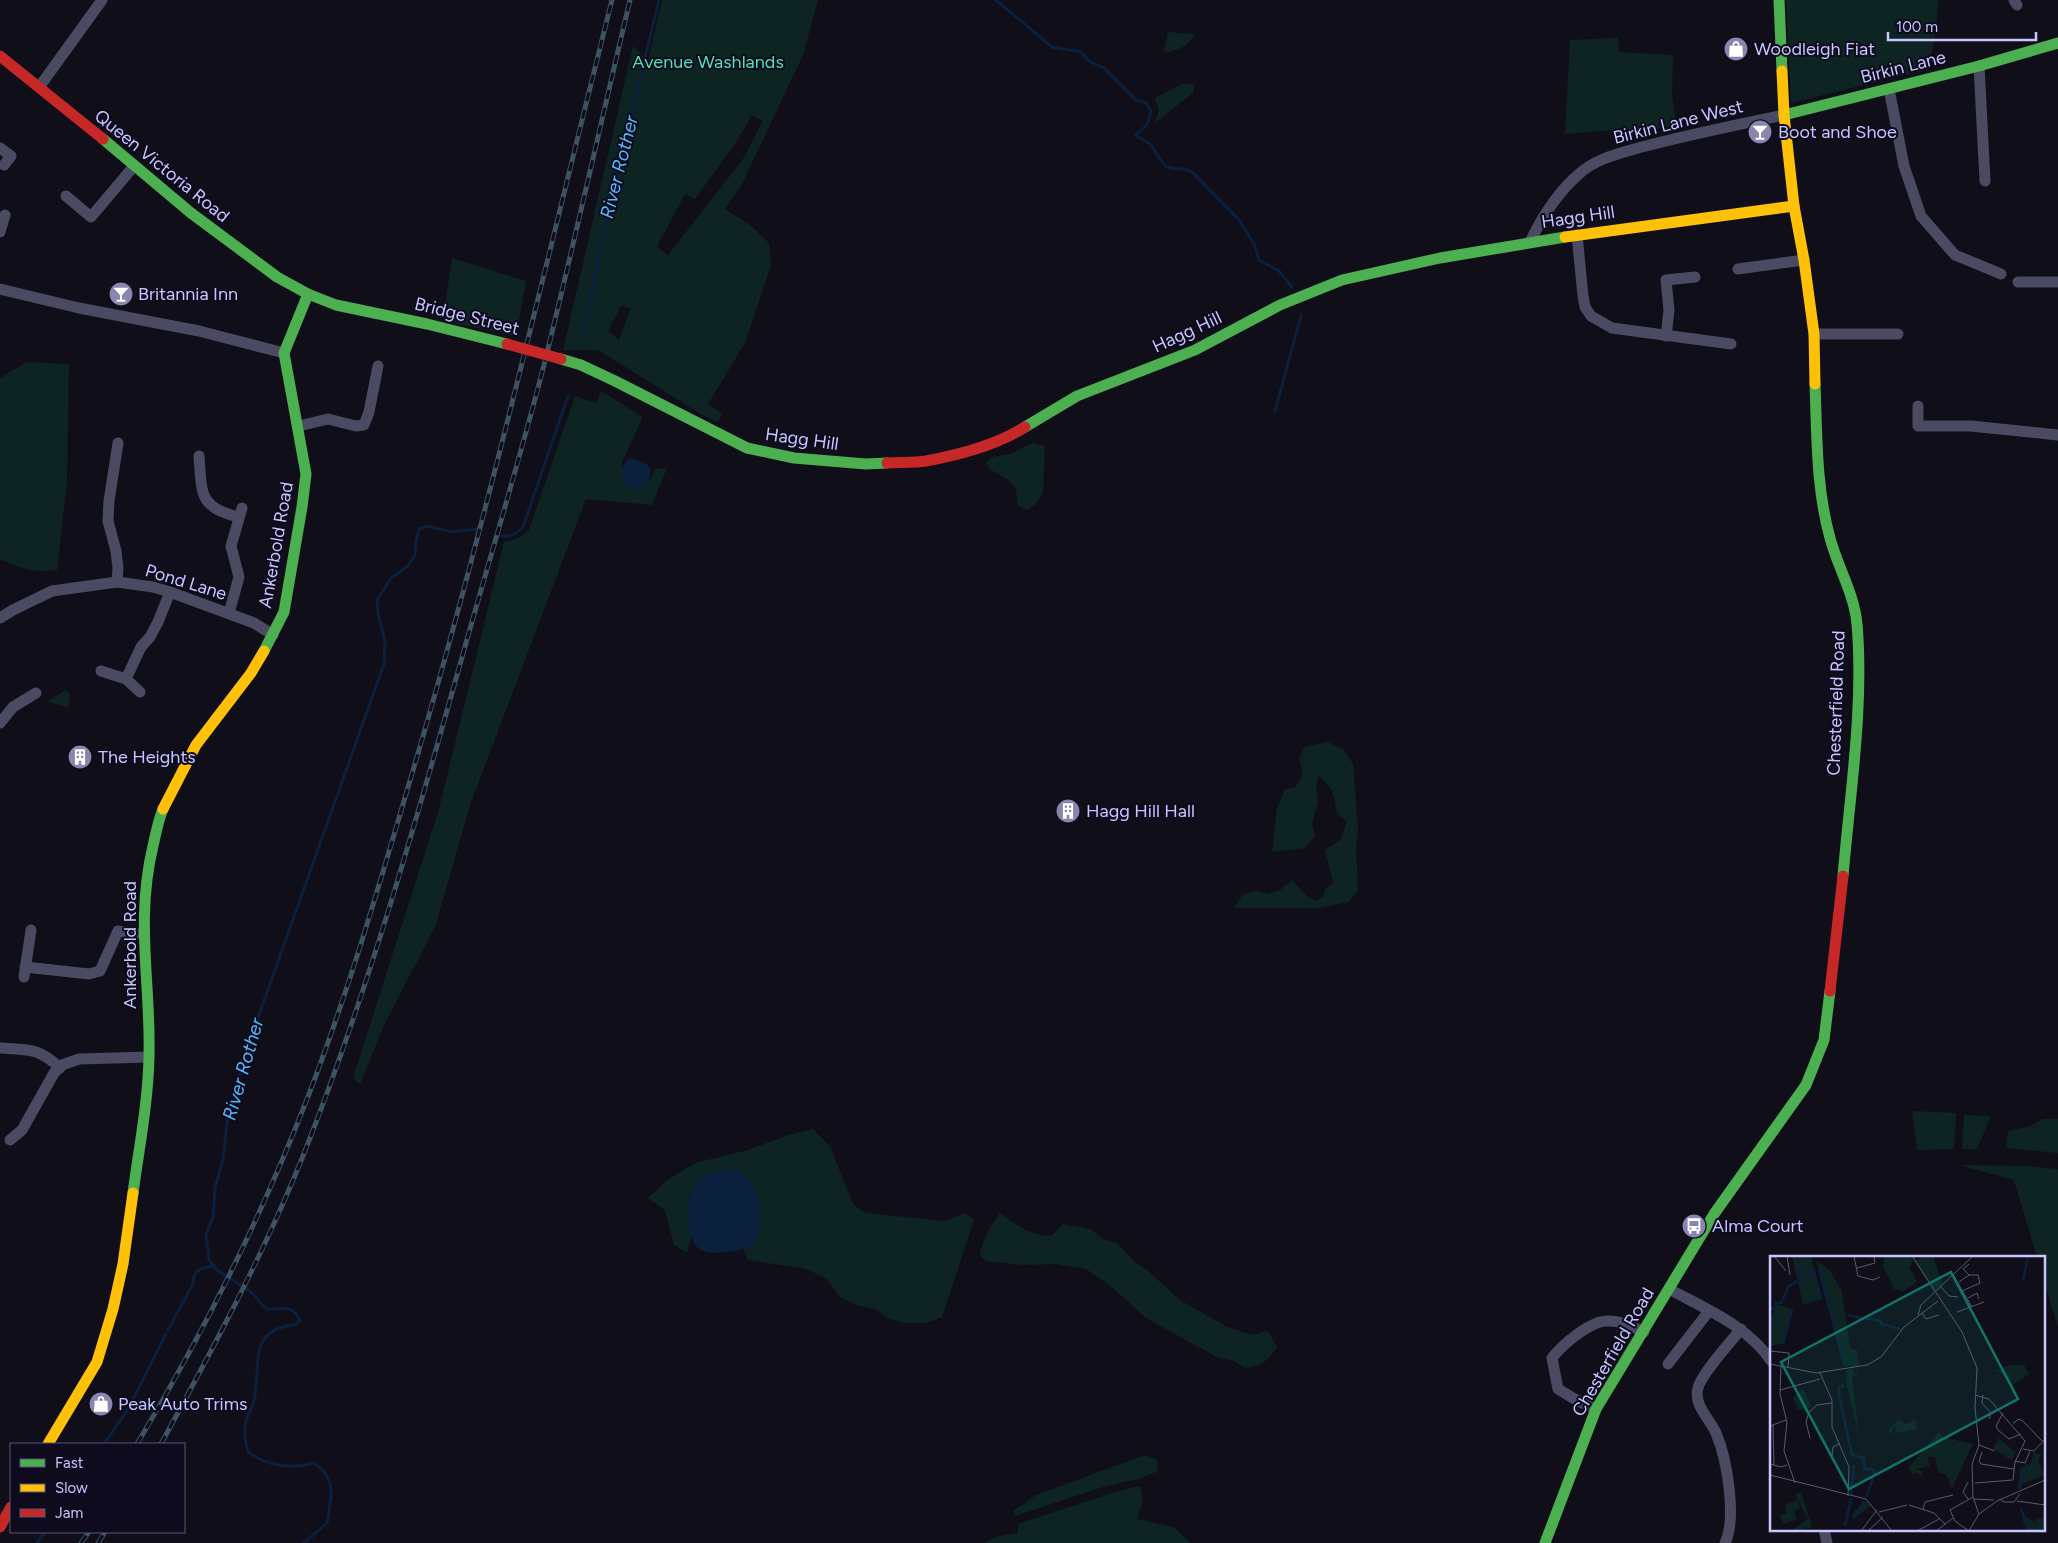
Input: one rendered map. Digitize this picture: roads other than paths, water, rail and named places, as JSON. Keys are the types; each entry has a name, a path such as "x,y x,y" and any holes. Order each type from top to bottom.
{"street":[{"path":"40,86 102,0"},
{"name":"Chesterfield Road","path":"1544,1543 1596,1409 1714,1214 1806,1085 1824,1040 1842,889 1857,718 1859,665 1854,600 1830,538 1818,471 1814,334 1804,260 1794,206 1784,115 1779,0"},
{"name":"Birkin Lane","path":"1784,115 1979,66 2058,43"},
{"name":"Queen Victoria Road","path":"0,56 40,86 223,238 277,277 308,294"},
{"path":"1979,66 1985,181"},
{"path":"1889,89 1904,166 1921,216 1955,255 2002,274"},
{"name":"Birkin Lane West","path":"1530,242 1541,220 1559,195 1580,172 1608,157 1681,136 1784,115"},
{"path":"0,148 8,160"},
{"path":"66,196 92,217 134,166"},
{"name":"Hagg Hill","path":"615,381 747,448 794,458 832,462 866,464 925,461 973,449 1014,434 1077,396 1195,350 1280,305 1342,280 1440,258 1530,242 1794,206"},
{"path":"0,232 4,215"},
{"path":"1577,235 1582,296 1585,307 1591,316 1612,328 1731,344"},
{"path":"1738,269 1804,260"},
{"path":"1666,336 1669,310 1666,280 1695,277"},
{"path":"2018,282 2058,282"},
{"path":"0,289 85,310 199,331 284,353 308,294"},
{"name":"Bridge Street","path":"308,294 336,305 426,324 561,359 581,365 615,381"},
{"path":"1814,334 1898,334"},
{"name":"Ankerbold Road","path":"49,1443 97,1362 113,1309 123,1264 145,1106 149,1057 144,934 148,866 154,834 164,805 196,744 251,673 284,612 306,474 299,426 284,353"},
{"path":"299,426 328,419 356,426 364,425 369,412 378,366"},
{"path":"1918,406 1918,426 1971,426 2058,435"},
{"path":"117,582 116,551 108,521 109,501 118,443"},
{"path":"198,456 203,496 210,505 240,513 231,546 239,577 229,613"},
{"name":"Pond Lane","path":"0,618 12,610 52,591 117,582 153,587 170,592 254,623 273,635"},
{"path":"126,679 141,647 150,637 158,622 170,592"},
{"path":"101,671 126,679 140,692"},
{"path":"0,723 13,707 36,694"},
{"path":"31,930 24,972 89,974 100,971 118,931 144,934"},
{"path":"0,1048 35,1050 46,1055 60,1068"},
{"path":"10,1140 22,1130 54,1073 60,1068 79,1060 149,1057"},
{"path":"1669,1289 1741,1329 1754,1340 1770,1360"},
{"path":"1668,1364 1709,1311"},
{"path":"1596,1409 1558,1389 1552,1358 1560,1347 1592,1326 1606,1321 1621,1323 1644,1332"},
{"path":"1725,1543 1730,1524 1726,1468 1716,1432 1698,1401 1697,1394 1701,1380 1741,1329"},
{"path":"0,1527 10,1510"},
{"path":"1824,1530 1827,1543"}],"water":[{"path":"629,458 641,461 649,467 649,480 645,487 632,490 623,482 622,467"},
{"path":"739,1169 749,1179 758,1197 761,1219 758,1236 752,1244 741,1249 717,1253 703,1251 694,1243 689,1226 688,1216 692,1188 704,1176 716,1172"}],"waterway":[{"name":"River Rother","path":"584,335 604,229 659,0"},
{"path":"996,0 1052,47 1081,52 1089,61 1104,68 1136,100 1146,103 1151,111 1149,119 1144,128 1135,135 1150,144 1165,166 1189,170 1195,175 1240,221 1255,246 1259,260 1279,271 1292,287"},
{"path":"1275,411 1301,316"},
{"name":"River Rother","path":"502,536 514,534 523,527 568,396"},
{"name":"River Rother","path":"304,1543 327,1523 331,1497 330,1483 327,1476 314,1463 288,1466 264,1461 248,1452 245,1439 246,1422 254,1400 259,1352 263,1342 269,1334 279,1328 295,1325 300,1320 290,1309 266,1309 250,1291 217,1270 209,1260 206,1234 213,1217 215,1188 223,1159 228,1115 244,1057 384,664 385,641 378,614 377,600 391,578 408,566 415,555 419,529 426,526 453,532 477,529"},
{"path":"168,1330 193,1284 194,1276 198,1270 213,1266"},
{"path":"105,1443 128,1409 166,1334"},
{"path":"37,1543 44,1533"}],"railway":[{"path":"138,1443 186,1359 252,1229 309,1094 354,966 419,750 471,563 612,0"},
{"path":"162,1443 236,1302 288,1193 326,1096 368,975 424,791 534,403 630,0"},
{"path":"81,1543 88,1533"},
{"path":"98,1543 104,1533"}],"place":[{"name":"Woodleigh Fiat","path":"1736,49"},
{"name":"Boot and Shoe","path":"1760,132"},
{"name":"Britannia Inn","path":"121,294"},
{"name":"The Heights","path":"80,757"},
{"name":"Hagg Hill Hall","path":"1068,811"},
{"name":"Alma Court","path":"1694,1226"},
{"name":"Peak Auto Trims","path":"101,1404"}],"park label":[{"name":"Avenue Washlands","path":"708,62"}]}
